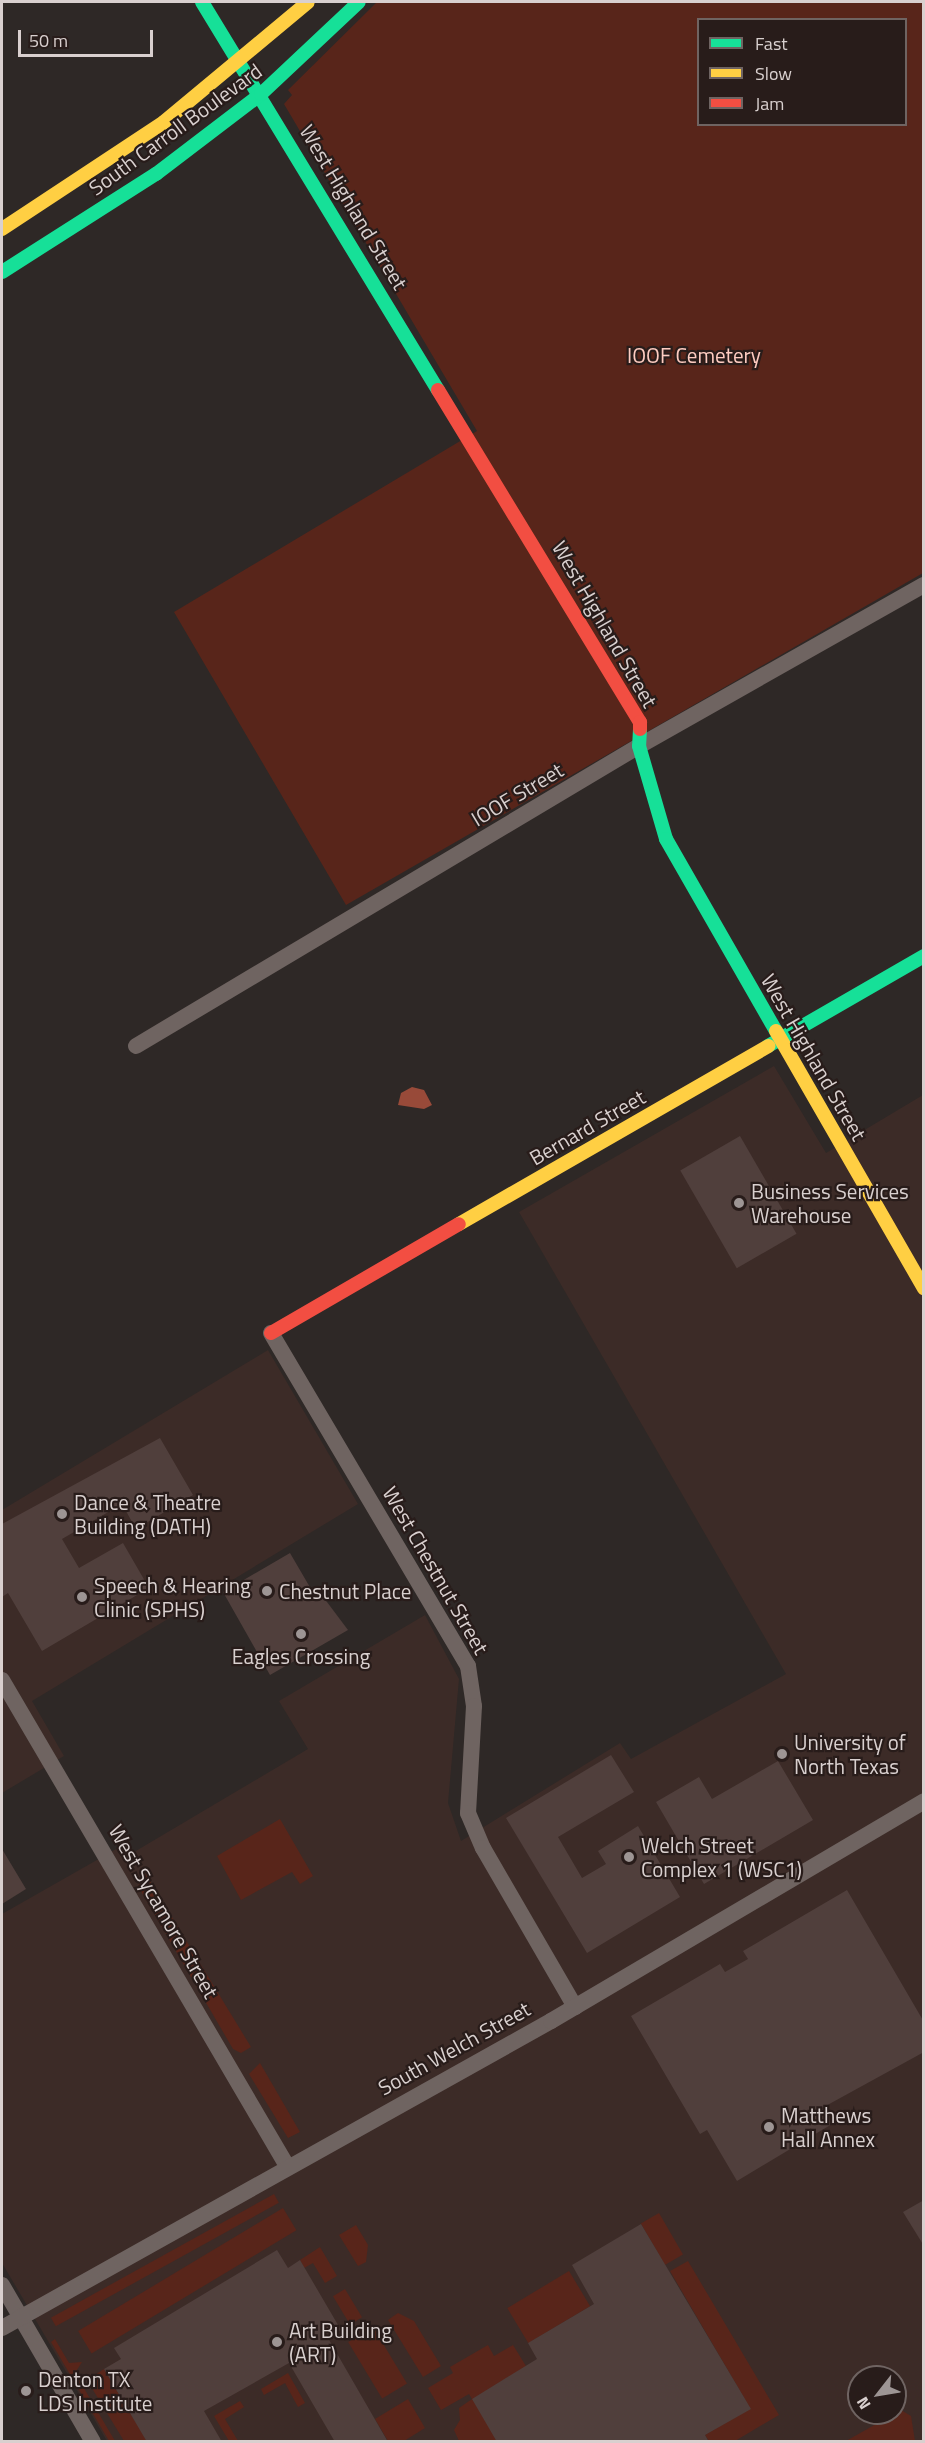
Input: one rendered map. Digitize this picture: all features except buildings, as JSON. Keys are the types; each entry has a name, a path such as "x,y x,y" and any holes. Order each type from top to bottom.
{"street":[{"name":"West Highland Street","path":"202,2 261,94 640,722 639,746 666,839 779,1040 924,1288"},
{"name":"South Carroll Boulevard","path":"2,229 120,153 239,62 308,2"},
{"name":"South Carroll Boulevard","path":"2,272 156,174 261,94 359,2"},
{"name":"IOOF Street","path":"136,1046 639,746 924,585"},
{"name":"Bernard Street","path":"271,1333 924,956"},
{"name":"West Chestnut Street","path":"271,1333 468,1666 474,1706 468,1813 483,1848 574,2007"},
{"name":"West Sycamore Street","path":"2,1680 287,2166"},
{"name":"South Welch Street","path":"2,2328 574,2007 924,1801"},
{"path":"2,2285 93,2442"}],"shaded area":[{"name":"University of North Texas","path":"774,1066 826,1153 923,1095 923,2441 107,2441 2,2263 2,1914 118,1848 124,1858 308,1749 279,1701 425,1615 459,1679 448,1803 461,1841 620,1743 631,1759 786,1674 519,1212"},
{"path":"412,1087 424,1090 432,1105 424,1109 398,1105 401,1093"},
{"path":"268,1350 358,1504 32,1701 64,1756 2,1793 2,1510"}],"green space":[{"name":"IOOF Cemetery","path":"377,2 923,2 923,573 346,905 174,612 477,431 284,104 292,95 288,90"},
{"path":"280,1819 313,1876 300,1884 292,1872 241,1900 217,1856"},
{"path":"145,1873 251,2047 241,2053 233,2049 138,1886"},
{"path":"260,2063 300,2132 288,2138 249,2074"},
{"path":"274,2194 279,2203 56,2326 51,2318"},
{"path":"283,2208 296,2230 92,2353 78,2331"},
{"path":"659,2213 683,2255 665,2265 641,2224"},
{"path":"356,2225 368,2245 366,2262 358,2266 339,2235"},
{"path":"320,2247 337,2276 325,2283 313,2263 304,2268 300,2260"},
{"path":"688,2261 779,2415 735,2441 709,2441 705,2435 750,2408 670,2271"},
{"path":"569,2271 590,2306 528,2343 507,2308"},
{"path":"345,2289 362,2317 350,2324 333,2296"},
{"path":"398,2313 414,2321 441,2366 423,2377 388,2320"},
{"path":"373,2327 407,2384 382,2399 348,2342"},
{"path":"55,2339 69,2363 82,2362 75,2373 115,2441 109,2441 51,2342"},
{"path":"488,2345 494,2356 513,2345 526,2366 497,2441 459,2441 454,2430 460,2420 459,2408 472,2399 469,2394 441,2410 428,2388 453,2373 450,2367"},
{"path":"104,2369 147,2441 124,2441 87,2380"},
{"path":"288,2373 305,2403 298,2407 285,2383 264,2395 261,2389"},
{"path":"408,2399 425,2428 404,2441 388,2441 375,2419"},
{"path":"240,2401 244,2407 225,2419 238,2441 229,2441 214,2416"},
{"path":"907,2414 911,2416 915,2441 846,2441 874,2425 907,2425"}],"traffic: fast":[{"path":"202,2 438,390"},
{"path":"2,272 156,174 261,94 359,2"},
{"path":"640,729 639,746 666,839 776,1031"},
{"path":"768,1046 924,956"}],"traffic: slow":[{"path":"2,229 164,122 308,2"},
{"path":"776,1031 924,1288"},
{"path":"459,1224 768,1046"}],"traffic: jam":[{"path":"438,390 640,722 640,729"},
{"path":"271,1333 459,1224"}],"place":[{"name":"Business Services Warehouse","path":"739,1203"},
{"name":"Dance & Theatre Building (DATH)","path":"62,1514"},
{"name":"Chestnut Place","path":"267,1591"},
{"name":"Speech & Hearing Clinic (SPHS)","path":"82,1597"},
{"name":"Eagles Crossing","path":"301,1634"},
{"name":"University of North Texas","path":"782,1754"},
{"name":"Welch Street Complex 1 (WSC1)","path":"629,1857"},
{"name":"Matthews Hall Annex","path":"769,2127"},
{"name":"Art Building (ART)","path":"277,2342"},
{"name":"Denton TX LDS Institute","path":"26,2391"}]}
